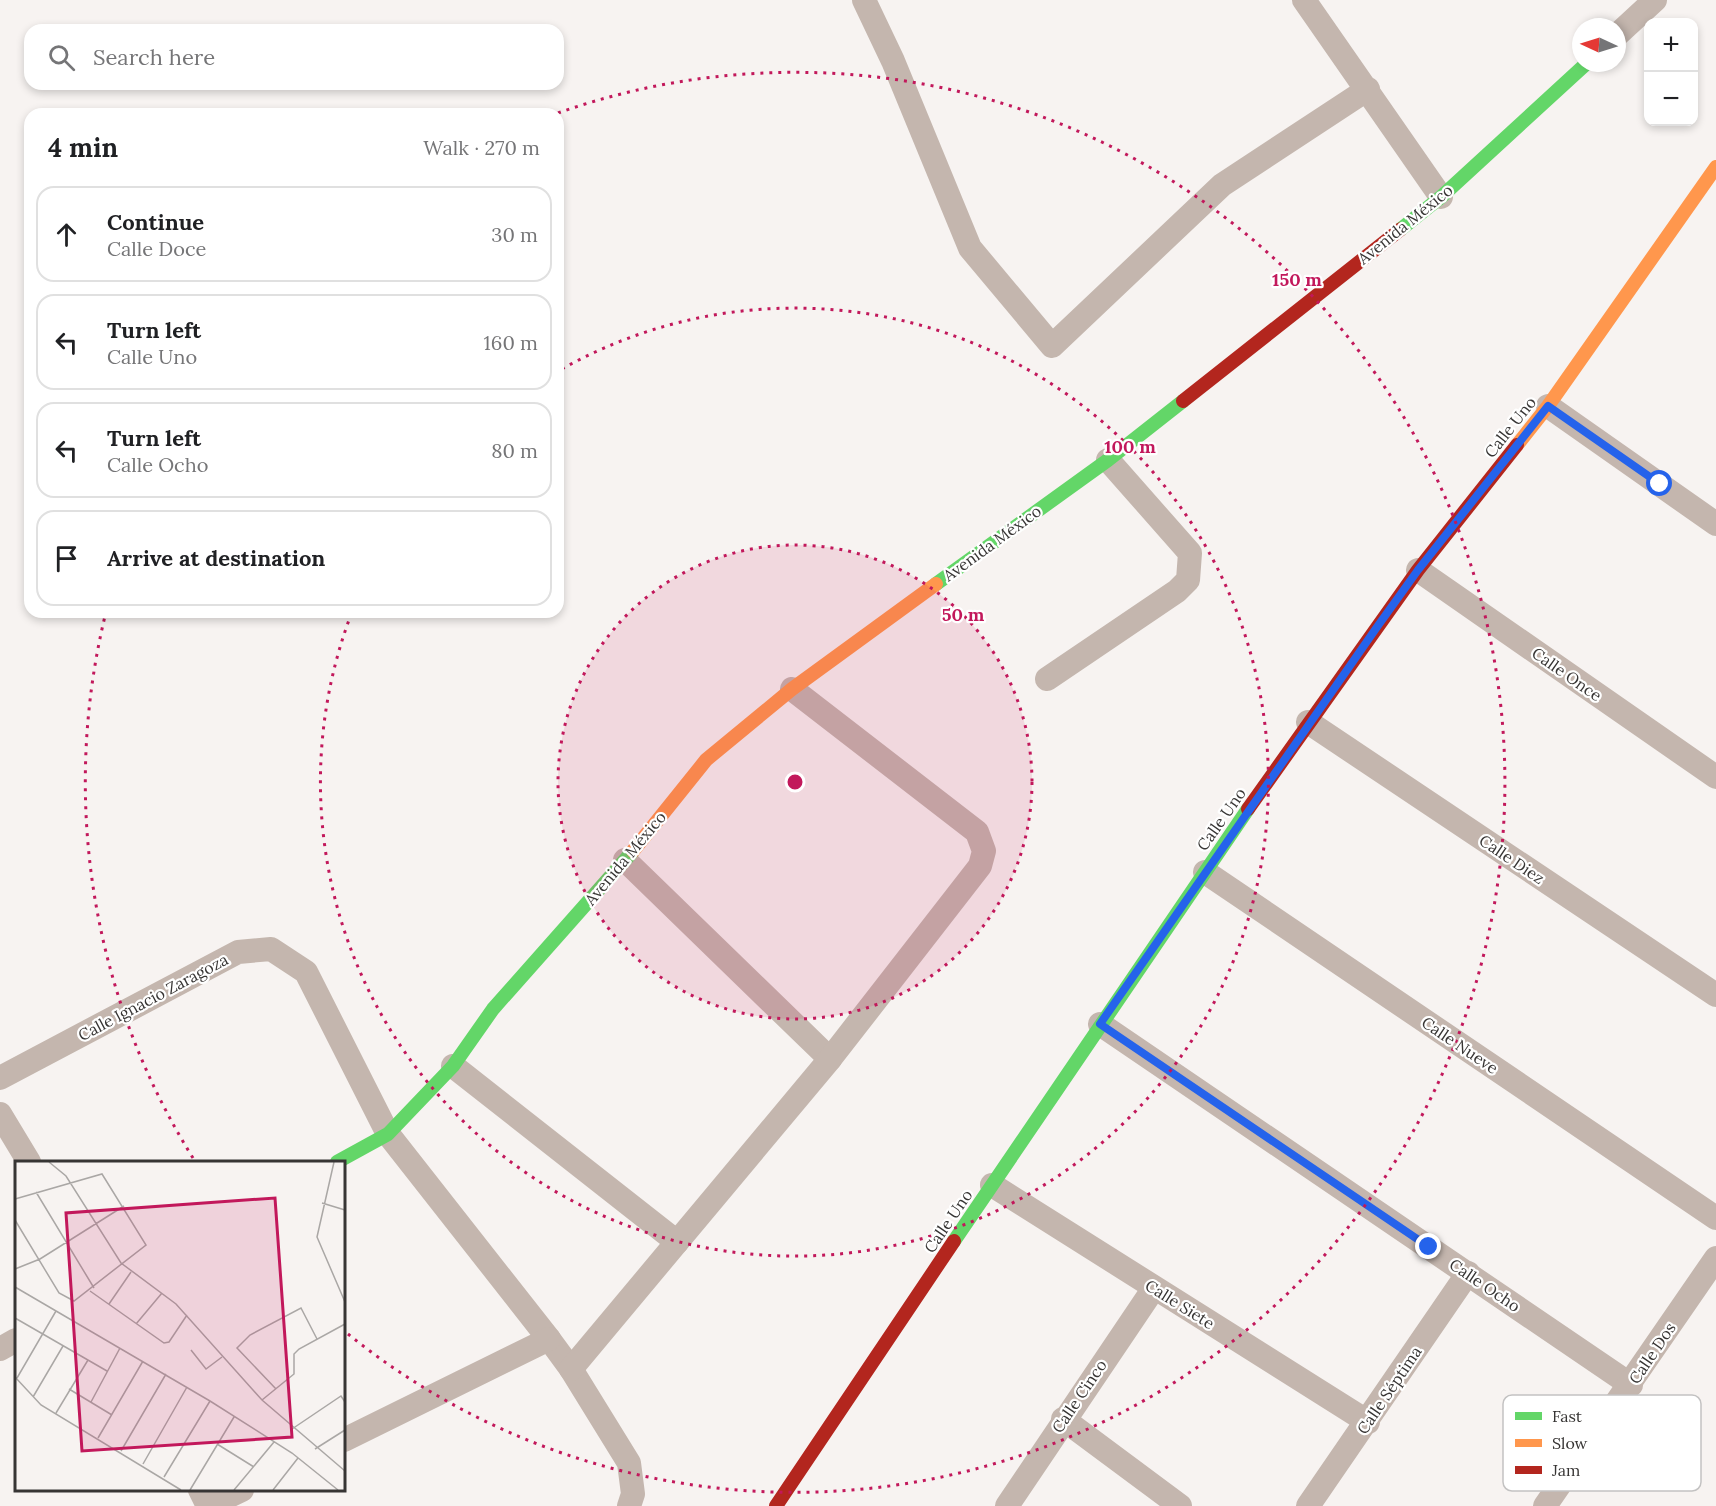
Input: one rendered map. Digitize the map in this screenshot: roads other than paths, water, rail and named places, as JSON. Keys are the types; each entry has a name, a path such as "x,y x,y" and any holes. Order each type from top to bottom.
{"street":[{"path":"864,0 893,61 970,248 1052,346 1222,185 1368,89"},
{"path":"1304,0 1441,197"},
{"path":"1626,27 1655,0"},
{"name":"Avenida México","path":"339,1161 388,1134 453,1066 494,1009 625,860 706,760 792,689 1108,460 1441,197 1577,72"},
{"name":"Calle Uno","path":"776,1506 1100,1024 1308,722 1418,570 1548,406 1716,167"},
{"path":"1548,406 1716,524"},
{"path":"1047,679 1178,591 1188,579 1190,554 1108,460"},
{"name":"Calle Once","path":"1418,570 1716,777"},
{"path":"571,1369 831,1059 980,866 984,851 977,831 792,689"},
{"name":"Calle Diez","path":"1308,722 1716,995"},
{"path":"625,860 831,1059"},
{"name":"Calle Nueve","path":"1205,872 1716,1218"},
{"name":"Calle Ignacio Zaragoza","path":"0,1078 238,952 271,949 306,972 388,1134 571,1369 629,1463 633,1494 629,1506"},
{"name":"Calle Ocho","path":"1100,1024 1631,1384"},
{"path":"453,1066 677,1242"},
{"path":"0,1114 28,1161"},
{"name":"Calle Siete","path":"992,1185 1368,1422"},
{"name":"Calle Dos","path":"1623,1395 1716,1258"},
{"name":"Calle Séptima","path":"1308,1506 1468,1274"},
{"name":"Calle Cinco","path":"1006,1506 1154,1288"},
{"path":"345,1440 549,1339"},
{"path":"0,1349 15,1341"},
{"path":"1063,1419 1180,1506"},
{"path":"200,1491 208,1506 240,1491"},
{"name":"Calle Dos","path":"1545,1506 1556,1491"}]}
